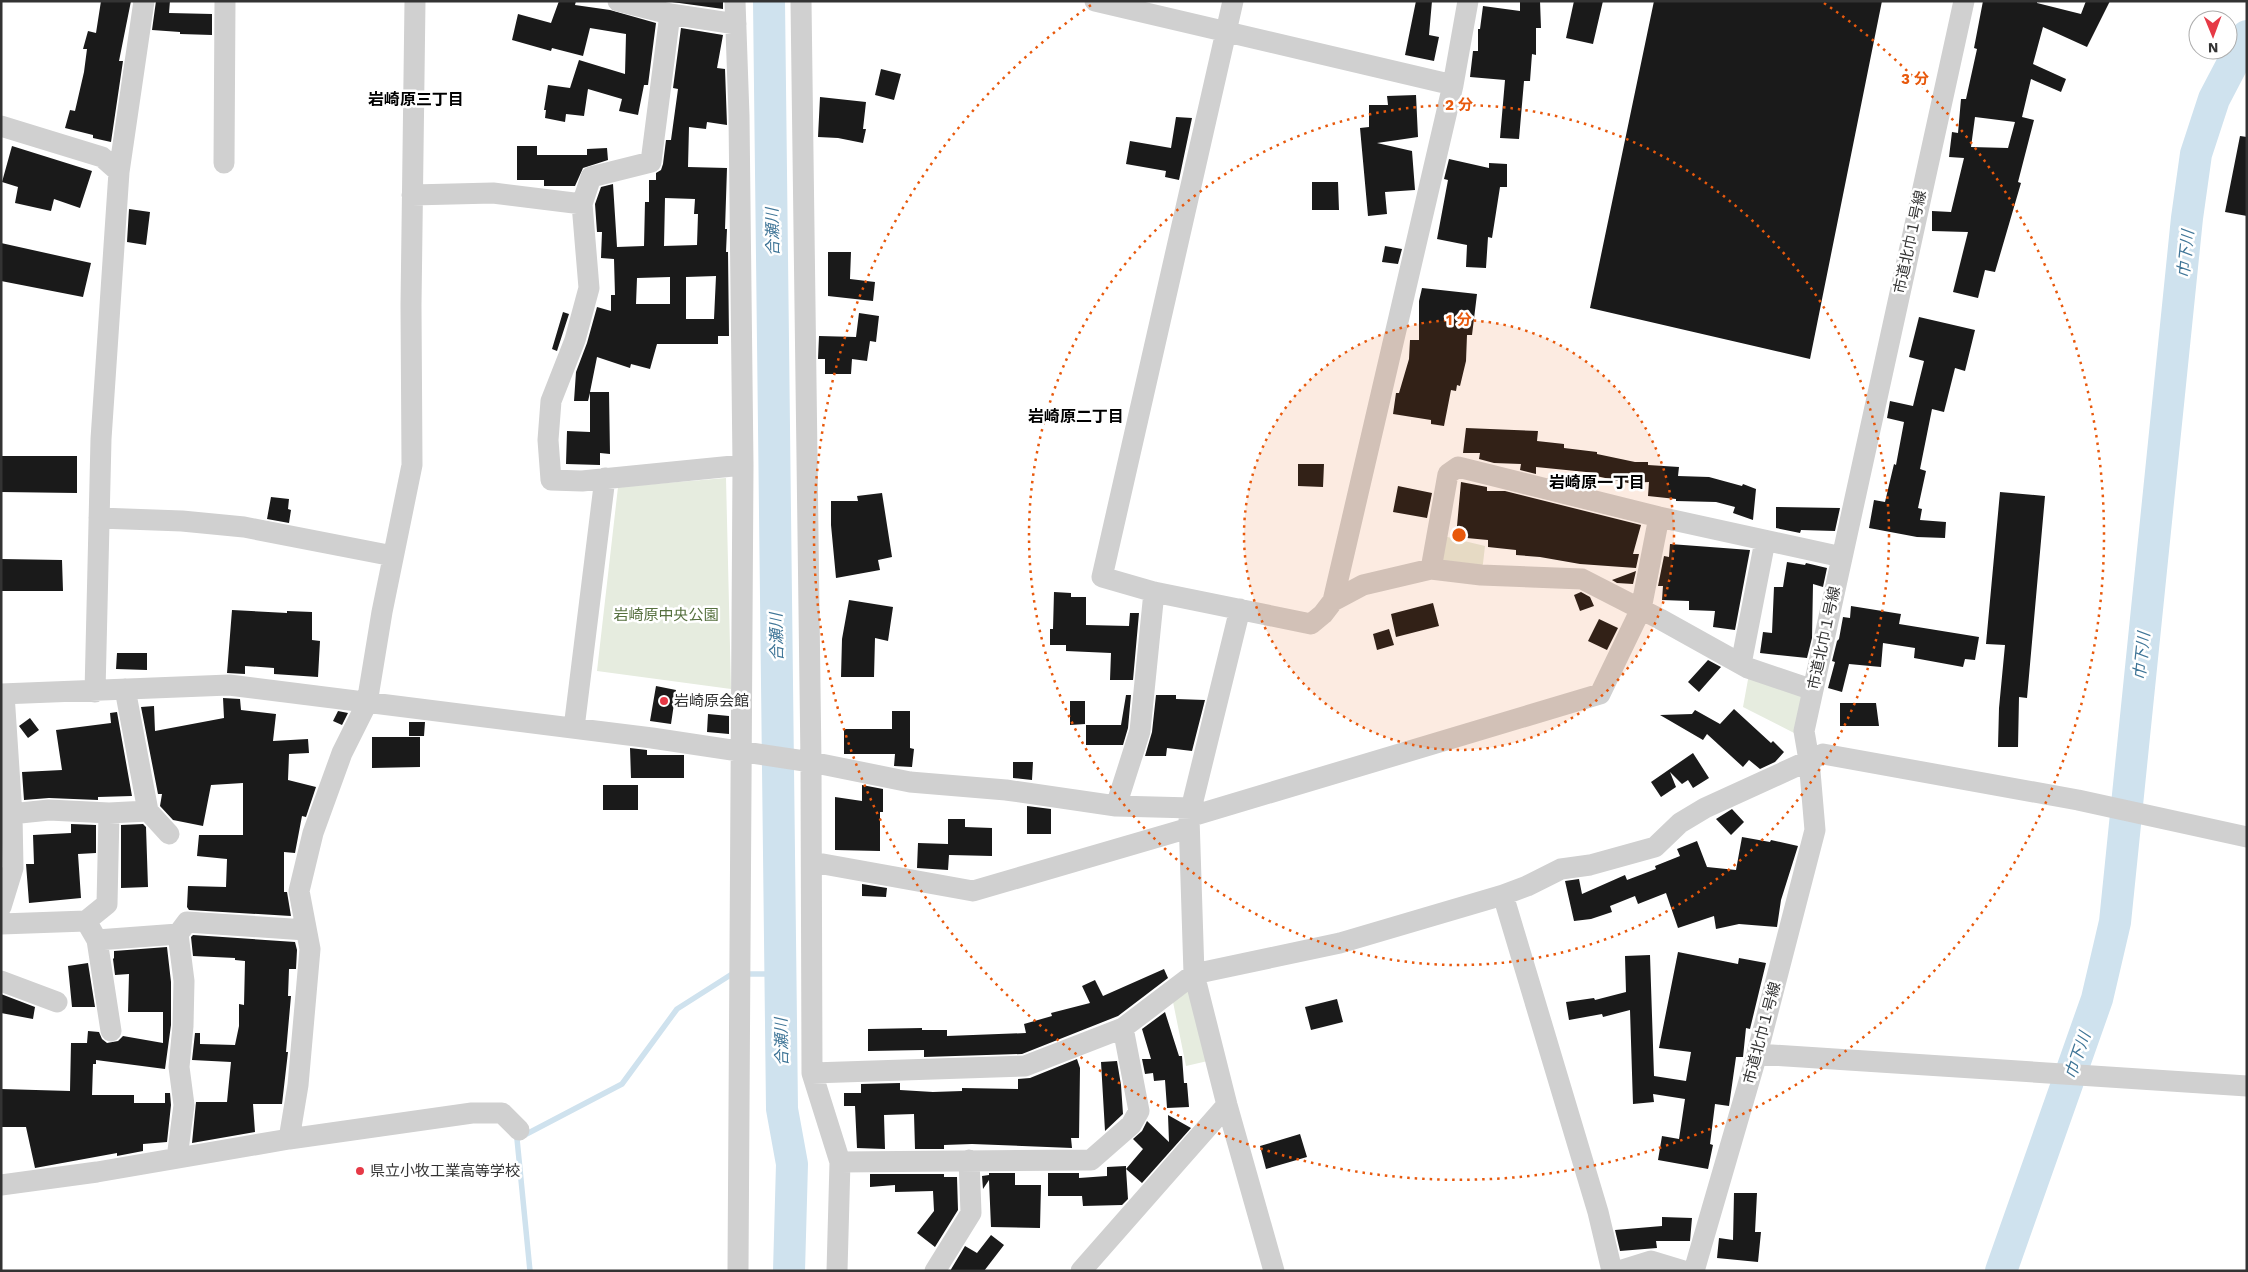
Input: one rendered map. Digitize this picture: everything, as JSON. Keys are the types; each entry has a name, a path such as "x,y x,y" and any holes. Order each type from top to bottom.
{"street":[{"path":"95,692 101,439 119,172 144,1"},
{"path":"224,163 225,1"},
{"path":"289,1139 298,1085 310,949 299,891 313,833 342,754 367,703 382,612 412,465 411,305 415,1"},
{"path":"618,1 670,14 736,24"},
{"path":"735,1 739,116 743,465 738,1271"},
{"path":"801,1 806,761 812,862 812,1073 840,1162 838,1271"},
{"path":"1095,1 1452,86"},
{"path":"1233,1 1102,577 1154,592 1311,624 1324,614 1333,601 1452,86 1468,1"},
{"name":"市道北巾１号線","path":"1694,1271 1757,1054 1815,830 1809,760 1804,731 1964,1"},
{"path":"670,14 651,162 591,177 582,204 589,288 576,340 551,401 548,440 551,480 582,481 743,465"},
{"path":"1,126 102,157 119,172"},
{"path":"412,196 493,193 582,204"},
{"path":"1431,569 1448,474 1458,467 1765,542 1842,557"},
{"path":"574,728 594,579 604,478"},
{"path":"812,862 973,891 1190,818 1600,694 1641,609 1659,517"},
{"path":"99,518 182,521 244,527 393,556"},
{"path":"1741,664 1765,542"},
{"path":"1333,601 1362,584 1431,569 1481,575 1582,579 1741,664 1813,690"},
{"path":"1116,806 1140,731 1154,592"},
{"path":"1240,609 1190,818 1194,974 1274,1271"},
{"path":"1,907 13,868 7,815 2,694 95,692 230,684 742,751 806,761 910,782 1006,790 1190,818"},
{"path":"126,689 148,810 169,834"},
{"path":"812,1073 1026,1066 1122,1028 1194,974 1340,943 1502,895 1527,886 1561,869 1590,865 1655,847 1680,823 1705,808 1823,754 2078,800 2247,837"},
{"path":"7,815 49,810 109,813 148,810"},
{"path":"1,924 86,921 108,904 109,813"},
{"path":"1502,895 1598,1212 1612,1271"},
{"path":"86,921 97,940 111,1030"},
{"path":"177,1158 184,1105 179,1067 183,1026 184,981 178,934 187,922 306,930"},
{"path":"97,940 178,934"},
{"path":"1,981 57,1002"},
{"path":"840,1162 1091,1160 1131,1125 1139,1111 1122,1028"},
{"path":"1757,1054 2247,1086"},
{"path":"1081,1271 1228,1105"},
{"path":"1,1185 289,1139 472,1113 502,1112 519,1130"},
{"path":"935,1271 971,1213 969,1160"},
{"path":"1619,1271 1651,1261 1684,1271"}],"green space":[{"name":"岩崎原中央公園","path":"726,478 731,689 597,671 618,487"},
{"path":"1439,535 1485,546 1482,572 1436,566"},
{"path":"1749,674 1806,694 1798,735 1743,707"},
{"path":"1193,984 1212,1060 1186,1066 1172,997"}],"building":[{"path":"101,1 131,1 119,61 123,61 111,142 65,128 70,110 75,111 87,49 83,49 88,31 96,33"},
{"path":"156,1 170,1 169,13 212,14 212,35 180,34 180,32 152,30"},
{"path":"559,1 576,1 575,5 610,10 656,23 648,85 644,85 638,115 619,111 622,99 588,89 584,116 566,114 565,122 545,118 546,110 544,110 548,85 570,88 579,60 625,74 626,34 590,28 583,56 552,48 551,51 512,40 518,14 551,23"},
{"path":"723,1 723,9 672,2"},
{"path":"1416,1 1432,1 1429,35 1439,37 1434,61 1405,55"},
{"path":"1520,1 1540,1 1541,28 1536,28 1536,55 1532,54 1530,81 1524,81 1519,139 1500,138 1505,80 1470,77 1473,51 1478,51 1478,29 1480,29 1483,6 1520,11"},
{"path":"1574,1 1603,1 1593,44 1566,38"},
{"path":"1654,1 1882,1 1810,359 1590,308"},
{"path":"1983,1 2037,1 2037,3 2081,14 2086,1 2110,1 2087,47 2043,27 2033,64 2066,79 2061,92 2031,79 2022,117 2034,120 2018,182 2021,183 1995,272 1985,270 1978,298 1953,292 1968,232 1932,231 1932,211 1951,212 1964,158 1949,157 1952,132 1958,133 1961,99 1966,99 1977,49 1974,48","holes":["1975,117 2015,122 2008,148 1971,147"]},
{"path":"681,28 723,35 717,68 725,69 727,125 707,122 706,129 689,127 688,167 727,168 725,229 727,229 726,252 728,252 729,336 718,336 718,344 657,344 650,369 631,364 630,368 597,357 590,392 609,392 610,454 600,453 600,465 566,464 567,431 590,432 590,393 588,401 574,401 576,372 587,343 597,307 611,311 611,295 615,295 614,259 601,258 602,232 597,232 595,204 601,187 613,184 617,247 644,246 645,202 649,202 649,180 656,180 656,173 661,170 663,164 666,140 671,140 678,89 673,88","holes":["665,198 695,199 694,214 698,214 697,245 664,246","716,276 714,319 686,319 686,277","670,277 670,304 636,304 637,278"]},
{"path":"881,69 901,74 894,100 875,95"},
{"path":"1416,95 1418,137 1377,143 1412,151 1415,190 1385,192 1387,214 1368,216 1360,128 1369,127 1369,105 1388,105 1387,96"},
{"path":"820,97 866,102 863,129 866,129 863,143 838,138 818,137"},
{"path":"1176,117 1192,118 1179,180 1165,177 1166,171 1126,164 1130,141 1171,148"},
{"path":"2240,136 2247,137 2247,216 2225,212"},
{"path":"12,146 92,171 80,208 54,199 51,211 15,203 18,187 2,182"},
{"path":"517,146 537,146 537,155 587,155 587,149 607,148 608,160 583,168 575,186 544,186 544,180 517,180"},
{"path":"1449,159 1489,168 1489,163 1507,164 1507,187 1500,187 1492,238 1488,237 1486,268 1466,267 1467,245 1437,239 1448,180 1444,179"},
{"path":"1312,182 1338,182 1339,210 1312,210"},
{"path":"129,209 150,212 146,245 127,242"},
{"path":"1,243 91,263 83,297 1,281"},
{"path":"1385,246 1402,249 1398,264 1382,262"},
{"path":"828,252 851,252 850,279 875,282 873,301 828,296"},
{"path":"1422,288 1477,294 1472,335 1467,335 1466,361 1460,386 1457,385 1456,391 1451,390 1444,426 1431,424 1431,420 1393,414 1396,393 1399,393 1409,359 1410,340 1419,340 1419,301"},
{"path":"563,312 569,314 557,351 552,349"},
{"path":"859,313 879,316 876,342 870,341 867,361 852,359 851,374 825,374 825,359 818,359 819,336 856,337"},
{"path":"1919,317 1975,330 1965,371 1955,368 1944,412 1932,409 1920,469 1926,471 1918,508 1922,509 1920,520 1946,522 1945,538 1917,537 1869,528 1874,500 1885,502 1894,464 1896,465 1904,422 1887,418 1890,401 1913,406 1924,361 1909,357"},
{"path":"1466,428 1538,431 1537,441 1564,444 1564,448 1597,452 1597,454 1635,462 1648,462 1648,465 1679,467 1678,476 1709,477 1742,486 1743,484 1756,489 1753,520 1733,513 1735,507 1716,502 1676,501 1676,499 1648,496 1649,482 1628,483 1596,476 1596,473 1536,467 1536,474 1520,470 1521,464 1494,463 1479,459 1480,453 1463,453"},
{"path":"1,456 77,456 77,493 1,492"},
{"path":"1298,464 1324,464 1323,487 1298,486"},
{"path":"1461,482 1487,487 1487,491 1505,491 1641,525 1633,554 1639,554 1636,568 1580,564 1516,555 1516,550 1488,547 1488,540 1456,537"},
{"path":"1398,486 1432,493 1427,518 1393,512"},
{"path":"2000,492 2045,496 2027,698 2019,697 2018,747 1998,747 1999,708 2005,645 1986,644"},
{"path":"882,493 892,557 878,560 880,570 836,578 831,525 831,501 858,501 857,496"},
{"path":"271,497 289,499 288,509 291,510 289,523 267,519"},
{"path":"1776,507 1840,508 1835,531 1801,530 1800,533 1776,528"},
{"path":"1670,544 1750,550 1735,630 1713,627 1715,611 1689,610 1689,601 1662,600 1663,586 1658,586 1664,556 1669,557"},
{"path":"1,559 62,560 63,591 1,591"},
{"path":"1787,562 1805,565 1806,563 1827,568 1823,587 1813,584 1812,638 1807,658 1760,653 1763,632 1772,633 1774,587 1783,587"},
{"path":"1636,571 1633,584 1617,583 1612,580"},
{"path":"1054,592 1071,593 1071,597 1086,597 1086,625 1129,626 1130,613 1139,613 1133,680 1110,680 1111,653 1066,651 1066,645 1050,645 1050,629 1053,629"},
{"path":"1581,592 1590,597 1594,606 1580,611 1574,595"},
{"path":"849,600 893,607 888,641 875,638 874,677 841,677 842,639"},
{"path":"1433,603 1439,626 1396,637 1391,614"},
{"path":"1851,606 1901,614 1899,624 1979,637 1975,660 1965,659 1963,667 1914,658 1915,648 1883,643 1881,667 1849,664 1842,692 1828,688 1835,662 1832,661 1843,617 1850,618"},
{"path":"232,610 287,613 287,611 312,612 312,640 320,641 318,677 274,674 274,668 245,666 245,674 227,673"},
{"path":"1599,619 1618,628 1607,650 1588,641"},
{"path":"1389,629 1394,645 1377,650 1373,634"},
{"path":"117,653 147,653 147,670 116,669"},
{"path":"1708,660 1721,667 1699,692 1688,682"},
{"name":"岩崎原会館","path":"656,686 676,690 671,724 650,721"},
{"path":"1126,695 1131,695 1128,728 1123,745 1086,745 1086,725 1121,725"},
{"path":"1156,695 1176,695 1176,699 1205,700 1192,751 1167,748 1166,756 1145,756 1152,732"},
{"path":"223,698 240,699 241,710 276,714 273,741 308,739 309,753 289,754 288,780 316,787 306,817 302,816 295,853 284,852 284,892 287,892 291,916 189,910 187,907 188,886 226,887 227,859 197,856 199,835 243,835 243,783 211,785 203,826 173,820 160,806 162,794 158,794 141,707 154,706 155,731 224,718"},
{"path":"1070,701 1085,701 1085,724 1070,725"},
{"path":"1840,703 1876,703 1879,726 1840,726"},
{"path":"1734,709 1771,743 1773,741 1784,752 1775,762 1760,769 1749,760 1743,767 1707,734 1703,740 1660,715 1692,714 1695,710 1720,724"},
{"path":"338,711 348,713 342,725 333,721"},
{"path":"892,711 910,711 910,748 914,749 912,767 894,766 895,754 844,754 844,729 892,729"},
{"path":"117,712 132,796 98,797 98,800 49,798 24,800 22,772 62,770 56,730 111,723 110,713"},
{"path":"708,714 729,716 729,734 707,732"},
{"path":"30,718 39,730 28,738 19,726"},
{"path":"409,722 425,722 424,736 409,736"},
{"path":"372,737 420,737 420,767 372,768"},
{"path":"630,748 647,750 647,755 684,755 684,778 631,778"},
{"path":"1693,753 1709,778 1693,788 1688,780 1682,784 1670,772 1676,787 1661,797 1651,782"},
{"path":"1013,762 1033,762 1032,780 1013,778"},
{"path":"603,785 638,785 638,810 603,810"},
{"path":"862,785 883,789 883,812 880,812 880,851 835,850 835,797 862,801"},
{"path":"1027,806 1051,809 1051,834 1027,834"},
{"path":"1732,809 1744,822 1731,835 1716,819"},
{"path":"948,819 965,819 965,827 992,828 992,856 949,855 948,870 917,868 918,843 948,844"},
{"path":"71,824 96,825 96,853 78,854 81,898 29,903 26,864 34,864 33,835 71,833"},
{"path":"143,824 146,827 148,887 121,888 121,825"},
{"path":"1742,837 1770,842 1771,840 1798,846 1781,900 1777,927 1739,924 1716,929 1714,916 1678,928 1666,893 1638,904 1635,896 1610,906 1612,912 1591,919 1574,921 1565,881 1579,879 1582,894 1625,875 1627,880 1656,869 1655,866 1680,856 1677,849 1697,841 1707,867 1736,870"},
{"path":"862,884 887,888 886,897 862,896"},
{"path":"193,935 295,942 297,950 296,969 289,969 288,996 291,996 286,1052 288,1052 282,1104 253,1104 255,1132 192,1143 196,1102 227,1102 231,1062 192,1060 195,1033 200,1033 200,1044 235,1045 239,1026 239,1004 244,1005 245,961 235,960 235,958 193,956 191,937"},
{"path":"167,947 171,982 171,1025 165,1069 96,1060 96,1064 93,1064 92,1095 134,1095 134,1103 165,1103 165,1093 170,1093 171,1105 167,1142 143,1144 143,1151 117,1156 117,1153 35,1168 26,1127 1,1127 1,1089 70,1091 71,1043 87,1043 88,1031 99,1032 102,1039 107,1043 118,1041 123,1036 163,1043 163,1012 128,1012 129,974 115,975 113,959 114,951"},
{"path":"1678,952 1738,964 1739,958 1766,963 1750,1029 1746,1028 1743,1057 1736,1057 1729,1106 1715,1104 1710,1144 1713,1145 1708,1169 1658,1160 1662,1136 1679,1139 1685,1099 1653,1094 1654,1102 1633,1104 1630,1010 1603,1017 1602,1014 1569,1020 1566,1002 1594,998 1595,1000 1626,992 1625,956 1650,955 1654,1076 1686,1081 1691,1052 1659,1048"},
{"path":"88,963 95,1007 72,1007 68,966"},
{"path":"1164,969 1168,978 1118,1016 1022,1054 924,1057 924,1050 868,1051 868,1029 922,1028 922,1030 947,1030 947,1036 1026,1033 1024,1024 1052,1016 1051,1013 1090,1003 1082,986 1095,980 1103,996"},
{"path":"1,994 35,1007 33,1019 1,1013"},
{"path":"1337,999 1343,1022 1311,1030 1305,1007"},
{"path":"1165,1012 1179,1056 1182,1056 1184,1083 1187,1083 1189,1107 1167,1108 1165,1080 1154,1081 1153,1073 1145,1074 1142,1059 1151,1059 1142,1029"},
{"path":"1077,1059 1080,1068 1079,1138 1071,1138 1072,1148 972,1144 944,1145 944,1149 915,1149 914,1114 884,1115 885,1149 857,1148 855,1106 844,1106 844,1093 861,1093 861,1084 900,1083 900,1090 933,1092 962,1091 962,1088 1018,1089 1018,1079 1030,1078"},
{"path":"1117,1061 1123,1114 1105,1131 1101,1062"},
{"path":"1168,1115 1191,1128 1142,1183 1126,1169 1143,1149 1133,1139 1142,1131 1147,1121 1169,1142"},
{"path":"1300,1134 1307,1157 1266,1169 1260,1146"},
{"path":"1126,1166 1128,1199 1122,1205 1083,1206 1082,1196 1048,1196 1048,1173 1079,1173 1079,1178 1107,1176 1107,1167"},
{"path":"989,1173 1015,1173 1015,1185 1041,1185 1040,1228 991,1227 989,1180 983,1189 982,1176 989,1175"},
{"path":"870,1174 944,1174 944,1177 957,1177 958,1210 935,1247 917,1233 934,1211 933,1191 895,1192 895,1185 870,1187"},
{"path":"1734,1193 1757,1193 1755,1232 1761,1232 1758,1262 1717,1258 1719,1238 1733,1240"},
{"path":"1662,1217 1692,1218 1690,1241 1656,1241 1657,1248 1620,1251 1615,1230 1662,1226"},
{"path":"991,1235 1004,1245 984,1271 950,1271 965,1246 977,1253"}],"waterway":[{"name":"合瀬川","path":"769,1 782,1109 792,1164 789,1271"},
{"name":"巾下川","path":"2001,1271 2097,999 2115,922 2187,218 2196,154 2214,99 2247,36"},
{"path":"530,1271 517,1139 622,1084 677,1009 732,974 780,974"}],"place":[{"name":"岩崎原会館","path":"664,701"},
{"name":"県立小牧工業高等学校","path":"360,1171"}],"district":[{"name":"岩崎原三丁目","path":"416,99"},
{"name":"岩崎原二丁目","path":"1076,416"},
{"name":"岩崎原一丁目","path":"1597,482"}]}
